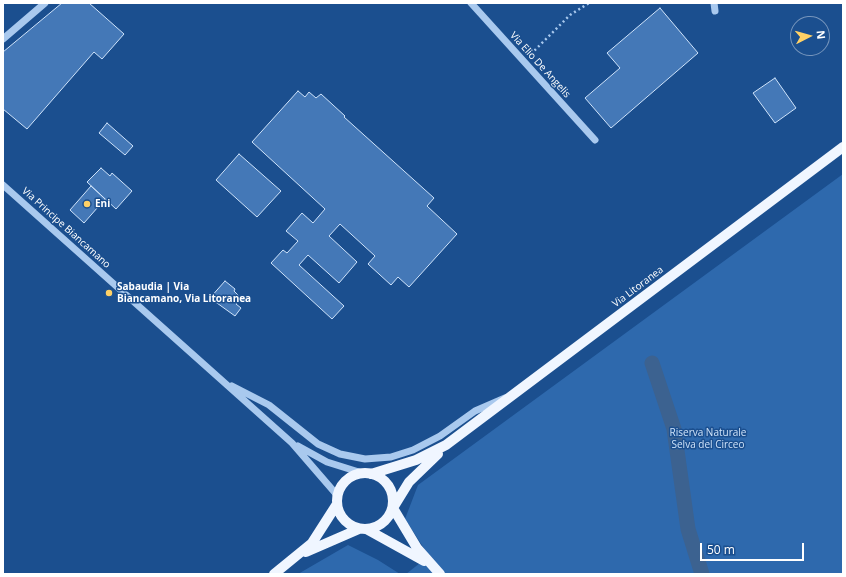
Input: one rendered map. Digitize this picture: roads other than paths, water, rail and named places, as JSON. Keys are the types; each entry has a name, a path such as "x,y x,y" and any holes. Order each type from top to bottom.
{"main road":[{"name":"Via Litoranea","path":"393,508 409,482 446,445 518,393 843,148"},
{"name":"Via Litoranea","path":"367,473 416,460 446,445"},
{"path":"274,574 299,556 318,536 346,480 367,473 386,482 391,490 393,508 414,543 440,574"},
{"path":"337,500 339,513 344,520 399,545 431,565"},
{"path":"299,556 384,522 393,508"}],"street":[{"path":"3,39 45,3"},
{"name":"Via Elio De Angelis","path":"471,3 595,140"},
{"name":"Via Principe Biancamano","path":"3,185 292,443 337,500"},
{"name":"Via Principe Biancamano","path":"224,382 269,405 318,444 340,454 365,459 391,457 413,450 440,436 484,406 518,393"},
{"name":"Via Principe Biancamano","path":"292,443 327,462 367,473"}],"waterway":[{"path":"652,363 674,429 688,529 702,574"}],"place":[{"name":"Eni","path":"87,204"},
{"name":"Sabaudia | Via Biancamano, Via Litoranea","path":"109,293"}],"park label":[{"name":"Riserva Naturale Selva del Circeo","path":"708,438"}]}
